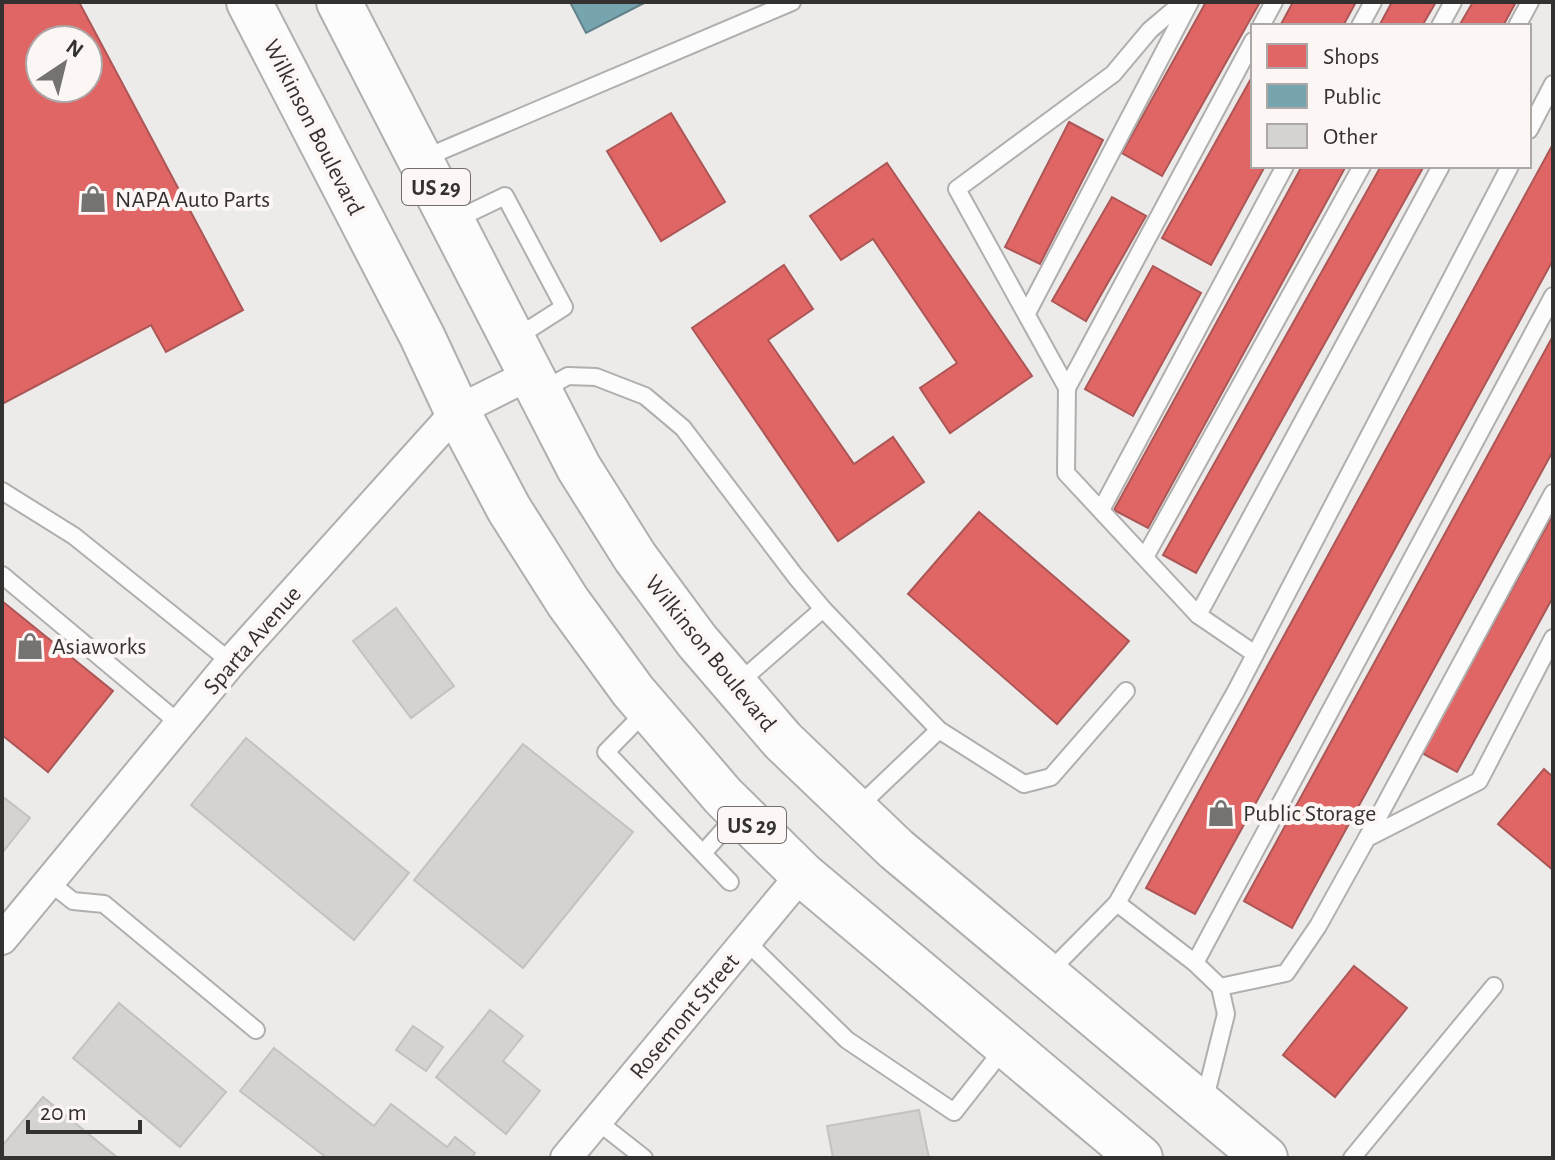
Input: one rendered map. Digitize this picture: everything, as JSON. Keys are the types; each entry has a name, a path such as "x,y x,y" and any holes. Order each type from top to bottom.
{"main road":[{"name":"Wilkinson Boulevard","path":"249,2 509,509 568,602 648,709 739,813 802,874 1140,1158"},
{"name":"Wilkinson Boulevard","path":"339,2 579,468 635,557 697,641 783,741 896,849 1265,1158"}],"street":[{"name":"Sparta Avenue","path":"2,939 231,662 457,411 528,368"},
{"name":"Rosemont Street","path":"566,1158 802,874"}],"lane":[{"path":"422,159 792,2"},
{"path":"1067,388 957,189 1113,74 1150,30 1183,2"},
{"path":"1027,313 1190,2"},
{"path":"1262,24 1274,2"},
{"path":"1361,24 1373,2"},
{"path":"1441,24 1453,2"},
{"path":"1518,24 1530,2"},
{"path":"1251,45 1067,388 1066,473 1198,615 1255,654"},
{"path":"1531,126 1553,84"},
{"path":"1101,510 1284,168"},
{"path":"1145,557 1361,168"},
{"path":"1198,615 1440,168"},
{"path":"1046,975 1117,903 1255,654 1509,168"},
{"path":"454,221 505,196 564,307 528,368 568,376 596,377 645,396 683,428 823,609 939,730 1024,784 1051,777 1126,691"},
{"path":"1195,963 1553,296"},
{"path":"2,491 74,536 231,662"},
{"path":"1220,987 1286,973 1318,926 1553,493"},
{"path":"2,575 180,724"},
{"path":"735,686 823,609"},
{"path":"1367,838 1479,781 1553,638"},
{"path":"648,709 606,752 730,882"},
{"path":"855,810 939,730"},
{"path":"703,853 739,813"},
{"path":"49,882 73,901 104,904 256,1030"},
{"path":"1117,903 1195,963 1220,987 1226,1014 1203,1106"},
{"path":"746,941 847,1040 954,1112 1006,1045"},
{"path":"1352,1158 1494,986"},
{"path":"597,1121 644,1158"}],"building: Shops":[{"name":"NAPA Auto Parts","path":"2,2 79,2 91,24 24,24 24,104 104,104 104,49 243,310 166,352 151,325 2,404"},
{"path":"1206,2 1260,2 1162,176 1122,153"},
{"path":"1293,2 1356,2 1344,24 1281,24"},
{"path":"1392,2 1436,2 1423,24 1380,24"},
{"path":"1473,2 1516,2 1504,24 1460,24"},
{"path":"1251,79 1251,168 1264,168 1211,265 1162,238"},
{"path":"671,113 725,202 661,241 607,151"},
{"path":"1069,122 1103,140 1040,264 1005,247"},
{"path":"1553,144 1553,260 1195,914 1146,888"},
{"path":"887,163 1032,376 950,433 920,388 957,363 873,239 841,260 810,216"},
{"path":"1301,168 1345,168 1148,528 1114,510"},
{"path":"1380,168 1423,168 1196,573 1163,555"},
{"path":"1112,197 1146,216 1086,321 1052,301"},
{"path":"784,265 813,309 768,340 854,464 893,437 924,482 838,541 692,328"},
{"path":"1153,266 1201,293 1133,416 1085,389"},
{"path":"1553,336 1553,451 1292,928 1244,901"},
{"path":"979,512 1129,641 1057,724 908,594"},
{"path":"1553,515 1553,597 1457,772 1422,753"},
{"name":"Asiaworks","path":"2,601 113,691 48,772 2,735"},
{"path":"1544,769 1553,777 1553,870 1498,824"},
{"path":"1354,966 1407,1008 1335,1097 1283,1055"}],"building: Public":[{"path":"570,2 646,2 586,33"}],"building: Other":[{"path":"396,608 454,686 411,718 353,641"},
{"path":"246,738 409,873 354,940 191,805"},
{"path":"523,744 633,832 523,968 414,880"},
{"path":"2,796 30,818 2,853"},
{"path":"119,1003 226,1092 180,1147 73,1058"},
{"path":"490,1010 523,1036 503,1061 540,1091 506,1134 436,1077"},
{"path":"413,1026 443,1047 426,1071 396,1050"},
{"path":"274,1048 374,1126 391,1104 447,1147 455,1137 475,1153 472,1158 327,1158 240,1091"},
{"path":"43,1097 118,1158 2,1157 2,1146"},
{"path":"919,1110 929,1158 833,1158 827,1126"}],"place":[{"name":"NAPA Auto Parts","path":"93,199"},
{"name":"Asiaworks","path":"30,646"},
{"name":"Public Storage","path":"1221,813"}]}
